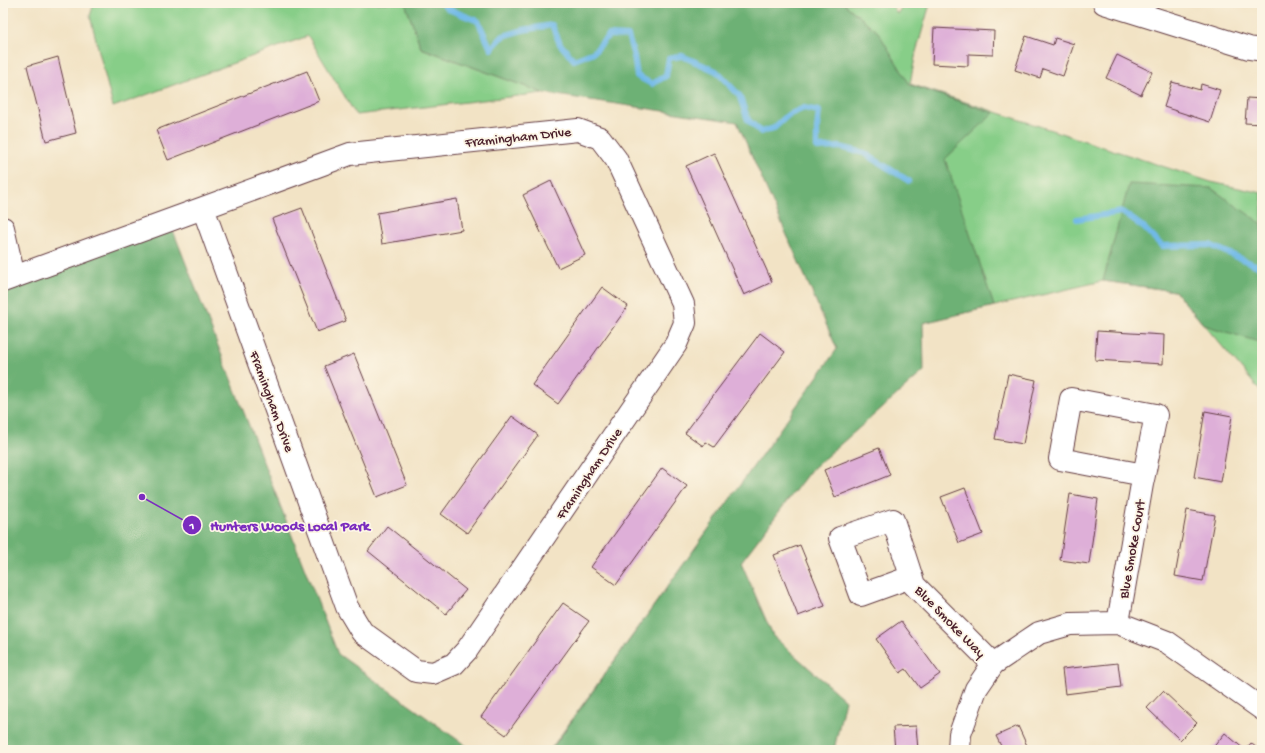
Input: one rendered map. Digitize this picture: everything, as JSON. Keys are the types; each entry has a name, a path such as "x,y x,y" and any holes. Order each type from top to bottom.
{"street":[{"path":"1104,3 1249,48 1262,50"},
{"name":"Framingham Drive","path":"9,279 350,154 578,130 600,138 616,159 683,304 686,323 676,344 467,650 454,664 433,673 416,671 362,632 347,607 203,208"},
{"path":"3,228 9,279"},
{"name":"Blue Smoke Court","path":"1118,623 1156,415 1071,399 1060,459 1144,475"},
{"name":"Blue Smoke Way","path":"911,577 914,585 993,664"},
{"path":"959,750 960,734 976,689 993,664 1039,633 1070,624 1118,623 1167,642 1262,709"}],"green space":[{"path":"94,3 405,3 421,48 543,93 356,115 308,36 113,107 90,16"},
{"path":"405,3 843,3 878,32 910,85 994,113 945,159 994,306 923,323 924,371 810,471 741,562 773,636 845,700 834,750 551,750 837,349 737,122 543,93 421,48"},
{"path":"843,3 891,3 897,14 904,3 930,4 916,52 910,84 1211,182 1262,193 1262,393 1175,291 1103,281 869,335 706,564 801,750 550,750 845,340 878,32"},
{"path":"1129,184 1211,188 1262,224 1262,343 1204,325 1175,291 1103,281"},
{"path":"169,220 338,654 472,750 3,750 3,281"}],"building":[{"path":"934,28 994,31 993,55 968,54 968,66 932,64"},
{"path":"1026,36 1053,45 1055,38 1074,44 1063,76 1043,69 1040,78 1015,70"},
{"path":"1117,55 1152,72 1141,95 1106,78"},
{"path":"58,57 76,133 46,141 27,66"},
{"path":"307,71 319,101 168,160 156,130"},
{"path":"1172,82 1200,90 1201,84 1220,90 1210,122 1164,107"},
{"path":"1247,98 1262,99 1262,124 1245,123"},
{"path":"714,153 772,282 744,295 686,166"},
{"path":"551,181 585,255 558,268 523,195"},
{"path":"457,199 462,230 382,244 377,213"},
{"path":"302,208 346,321 317,332 272,219"},
{"path":"602,287 628,306 558,404 532,385"},
{"path":"1097,331 1164,335 1163,364 1095,360"},
{"path":"760,333 785,352 714,447 706,442 703,446 685,433"},
{"path":"354,354 407,485 377,497 324,366"},
{"path":"1008,374 1036,380 1023,444 995,439"},
{"path":"1205,411 1232,416 1221,482 1194,477"},
{"path":"512,416 538,435 467,533 441,514"},
{"path":"879,448 890,475 835,497 824,470"},
{"path":"662,468 687,486 616,585 591,567"},
{"path":"965,488 983,534 959,543 941,497"},
{"path":"1070,494 1098,499 1089,564 1060,560"},
{"path":"1187,510 1215,515 1203,581 1175,576"},
{"path":"387,526 466,590 446,614 368,551"},
{"path":"800,545 825,606 798,616 774,555"},
{"path":"563,603 589,621 506,735 481,717"},
{"path":"901,621 940,674 920,688 906,669 900,673 876,639"},
{"path":"1118,663 1121,687 1065,694 1062,669"},
{"path":"1163,691 1197,723 1180,740 1147,708"},
{"path":"916,726 918,750 895,750 893,727"},
{"path":"1018,726 1029,750 1003,750 996,736"},
{"path":"1225,733 1245,750 1211,750"},
{"path":"1251,743 1259,750 1245,750"}],"waterway":[{"path":"442,3 448,9 478,21 491,49 503,36 523,30 552,25 560,44 574,60 594,52 609,35 628,36 634,56 637,76 652,84 666,76 669,58 682,56 716,71 739,95 748,120 761,132 774,128 788,115 804,108 819,111 817,148 840,147 864,153 909,181"},
{"path":"1077,219 1122,212 1143,227 1162,246 1210,245 1262,268"}],"place":[{"name":"Hunters Woods Local Park","path":"142,497"}]}
